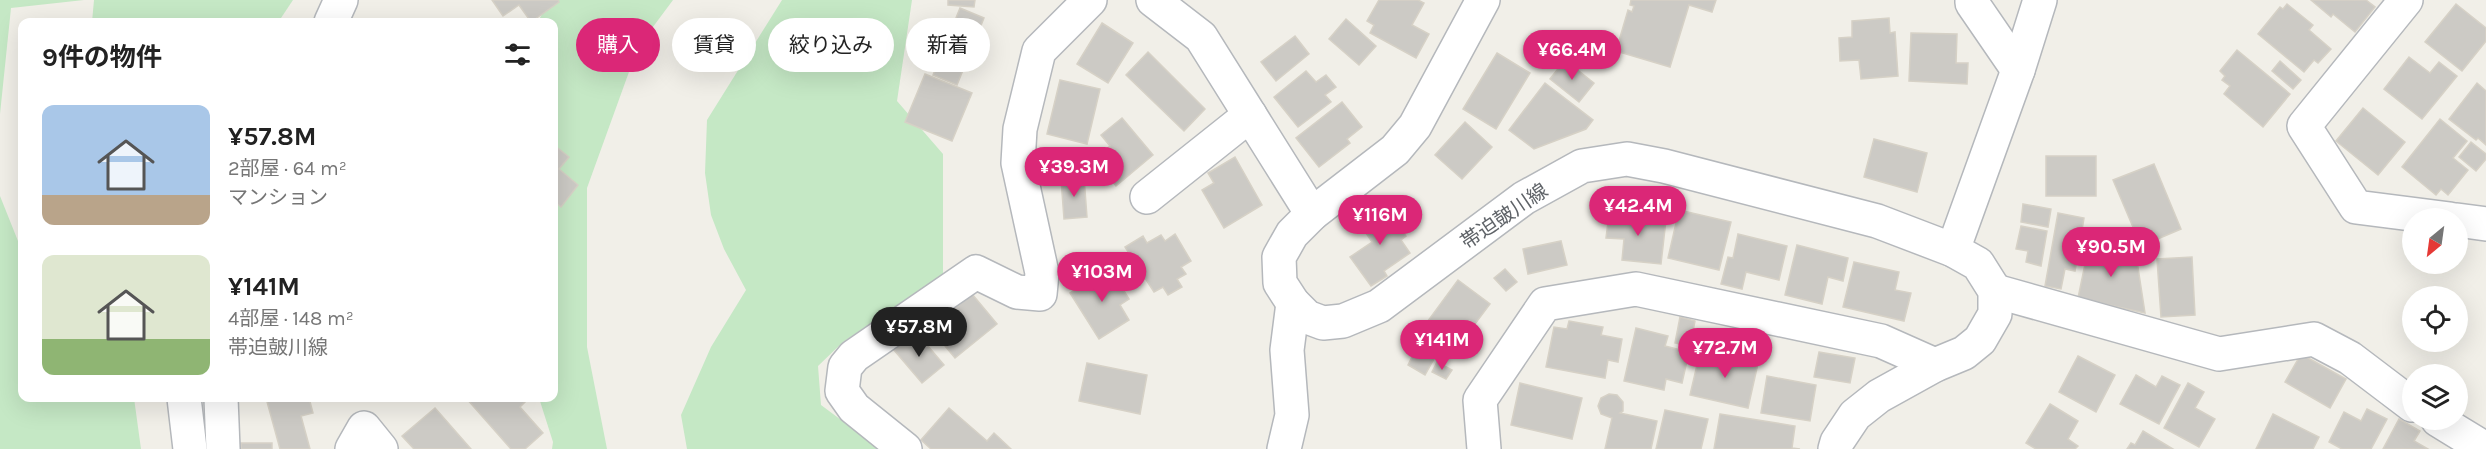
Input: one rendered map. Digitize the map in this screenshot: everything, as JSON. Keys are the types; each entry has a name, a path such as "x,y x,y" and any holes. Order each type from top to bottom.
{"street":[{"path":"333,18 341,0"},
{"path":"905,449 854,408 842,391 844,367 854,356 976,272 1017,292 1040,294 1042,273 1018,163 1020,129 1039,51 1085,2 1090,0"},
{"path":"1153,0 1201,37 1312,214"},
{"name":"帯迫皷川線","path":"1483,0 1415,126 1395,150 1312,214 1292,234 1279,257 1280,283 1293,303 1307,317 1323,323 1343,321 1379,306 1524,198 1582,166 1627,159 1664,166 1877,221 1953,250 1978,264 1995,291"},
{"path":"1972,0 1971,3 2018,70"},
{"path":"1953,250 2018,70 2040,0"},
{"path":"2406,0 2304,126 2356,207 2470,217"},
{"path":"1147,197 1250,115"},
{"path":"1484,449 1480,399 1545,304 1636,289 1881,341 1935,365"},
{"path":"1835,449 1837,442 1856,416 1871,402 1935,365 1964,353 1980,340 1995,314 1995,291 2219,354 2314,339 2350,358 2402,397"},
{"path":"1284,449 1292,415 1287,350 1293,303"},
{"path":"184,402 190,449"},
{"path":"221,402 223,449"},
{"path":"352,449 364,428 381,449"},
{"path":"2454,430 2479,445 2478,449"}],"green space":[{"path":"0,0 84,0 11,8 0,114"},
{"path":"94,0 293,0 281,18 92,18"},
{"path":"549,0 673,0 660,18 576,18 576,72 629,72 587,188 587,347 607,449 552,449 553,442 540,402 558,402 558,179 561,176 558,170 558,18 540,18"},
{"path":"782,0 912,0 909,18 906,18 906,40 897,101 943,154 943,275 843,342 818,366 821,405 880,449 687,449 681,415 711,347 746,290 724,249 711,215 705,173 707,120 737,72 756,72 756,42 768,22 768,72 894,72 894,18 771,18"},
{"path":"0,196 18,241 18,402 135,402 141,449 0,449"}],"building":[{"path":"492,0 558,0 559,2 537,18 528,18 519,5 503,16"},
{"path":"948,0 975,0 974,7 948,5"},
{"path":"1379,0 1418,0 1424,3 1412,25 1429,34 1416,58 1370,33 1374,25 1367,21"},
{"path":"1631,0 1716,0 1712,12 1689,5 1670,67 1616,51 1628,10 1632,12 1634,6 1630,5"},
{"path":"2311,0 2366,0 2375,7 2355,32 2333,14 2331,17"},
{"path":"2287,4 2313,25 2309,30 2331,49 2318,63 2314,60 2304,72 2258,34 2280,7 2283,9"},
{"path":"2456,4 2486,28 2486,41 2462,71 2425,42"},
{"path":"960,8 984,18 956,18"},
{"path":"1889,18 1890,33 1895,32 1898,76 1861,79 1859,60 1840,61 1839,38 1852,37 1852,21"},
{"path":"1346,19 1376,46 1359,65 1329,39"},
{"path":"1102,23 1133,43 1108,83 1077,64"},
{"path":"1911,33 1957,34 1956,63 1968,63 1967,84 1909,81"},
{"path":"1295,36 1309,54 1276,81 1261,62"},
{"path":"2237,50 2290,94 2263,127 2224,94 2230,86 2222,80 2225,76 2220,71"},
{"path":"1148,52 1205,109 1184,131 1126,75"},
{"path":"1497,53 1530,73 1496,129 1463,109"},
{"path":"2409,57 2430,73 2439,62 2457,76 2422,119 2384,89"},
{"path":"1565,60 1594,83 1579,102 1550,79"},
{"path":"2280,61 2301,80 2293,89 2272,71"},
{"path":"1306,71 1316,82 1326,75 1336,87 1325,95 1331,102 1298,127 1274,97"},
{"path":"934,72 962,72 957,85 933,75"},
{"path":"925,74 972,93 952,141 905,122"},
{"path":"1060,80 1100,89 1087,144 1047,134"},
{"path":"1545,83 1593,120 1586,129 1534,149 1509,130"},
{"path":"2477,83 2486,91 2486,145 2449,119"},
{"path":"1342,102 1362,127 1347,139 1350,143 1319,167 1296,138"},
{"path":"2363,108 2405,142 2378,175 2336,141"},
{"path":"1122,118 1153,155 1116,186 1100,166 1106,161 1100,154 1110,146 1101,135"},
{"path":"2440,119 2467,141 2453,158 2468,170 2448,195 2441,189 2436,195 2402,167"},
{"path":"1465,122 1492,147 1462,179 1435,155"},
{"path":"1874,139 1927,153 1917,192 1864,177"},
{"path":"2471,142 2486,154 2486,159 2476,171 2459,157"},
{"path":"558,148 569,157 559,169 578,185 561,207 558,204"},
{"path":"2046,156 2096,156 2096,196 2046,196"},
{"path":"1235,157 1262,205 1224,228 1202,190 1214,183 1208,173"},
{"path":"2154,164 2181,229 2141,246 2113,180"},
{"path":"1084,177 1087,217 1064,219 1061,179"},
{"path":"2023,204 2051,209 2048,227 2021,222"},
{"path":"1385,206 1406,236 1401,240 1410,253 1384,271 1387,276 1371,286 1350,257 1372,242 1360,224"},
{"path":"1679,210 1731,222 1719,270 1668,258"},
{"path":"2058,213 2084,218 2075,271 2065,269 2061,289 2045,286"},
{"path":"1609,214 1666,220 1661,264 1622,260 1624,239 1606,238"},
{"path":"2021,226 2047,231 2041,266 2026,262 2028,251 2016,249"},
{"path":"1175,234 1191,261 1181,267 1186,274 1177,279 1182,287 1168,295 1163,287 1154,292 1125,247 1143,236 1147,243 1161,235 1165,241"},
{"path":"1738,234 1787,246 1779,280 1746,272 1742,289 1721,284 1728,257 1733,258"},
{"path":"2091,235 2106,239 2104,246 2130,252 2129,259 2137,261 2145,313 2078,298"},
{"path":"1561,241 1567,265 1528,274 1523,249"},
{"path":"1797,245 1848,258 1843,281 1828,277 1822,304 1785,295"},
{"path":"2192,257 2195,315 2161,317 2157,259"},
{"path":"1854,262 1899,272 1895,290 1911,293 1904,321 1843,307"},
{"path":"1110,268 1129,299 1120,305 1129,320 1099,339 1070,293"},
{"path":"1505,269 1517,282 1506,291 1494,278"},
{"path":"1458,280 1490,304 1451,356 1435,345 1438,340 1422,329"},
{"path":"972,294 997,324 955,358 931,329"},
{"path":"1680,317 1695,321 1690,346 1675,343"},
{"path":"1569,321 1603,327 1601,335 1622,339 1618,362 1608,360 1605,378 1546,367 1554,327 1567,329"},
{"path":"1636,328 1668,336 1665,346 1689,352 1682,383 1666,379 1664,390 1624,381"},
{"path":"916,332 944,365 922,383 894,350"},
{"path":"1417,347 1435,357 1425,375 1408,365"},
{"path":"1700,352 1742,362 1743,355 1759,359 1748,408 1690,395"},
{"path":"1819,352 1855,358 1850,383 1814,377"},
{"path":"2301,354 2346,379 2330,408 2285,382"},
{"path":"2078,356 2115,375 2096,412 2059,392"},
{"path":"1437,362 1452,370 1446,379 1432,372"},
{"path":"1087,363 1147,375 1140,414 1079,401"},
{"path":"2136,375 2156,387 2162,376 2180,385 2159,424 2120,404"},
{"path":"1767,376 1816,385 1810,421 1761,413"},
{"path":"1520,383 1582,398 1572,439 1511,425"},
{"path":"2188,383 2204,392 2195,408 2215,419 2199,447 2164,428"},
{"path":"1609,394 1617,395 1623,402 1623,411 1620,413 1657,421 1651,449 1605,449 1612,418 1601,414 1598,406 1601,398"},
{"path":"267,402 310,402 313,413 301,416 310,449 280,449"},
{"path":"470,402 525,402 520,407 543,433 525,449 511,449"},
{"path":"2050,404 2078,421 2068,439 2078,446 2075,449 2036,449 2026,443"},
{"path":"435,408 471,449 414,449 402,436"},
{"path":"949,408 987,441 994,433 1011,449 931,449 921,440"},
{"path":"2367,409 2387,419 2371,449 2342,449 2329,442 2344,412 2361,421"},
{"path":"1665,410 1708,419 1701,449 1656,449"},
{"path":"1720,414 1795,426 1792,448 1800,449 1714,449"},
{"path":"2273,414 2319,437 2313,449 2256,449"},
{"path":"2399,419 2402,421 2402,430 2420,431 2414,441 2428,449 2383,449"},
{"path":"2143,431 2173,449 2127,449 2131,443 2135,445"},
{"path":"241,443 272,443 272,449 241,449"}]}
